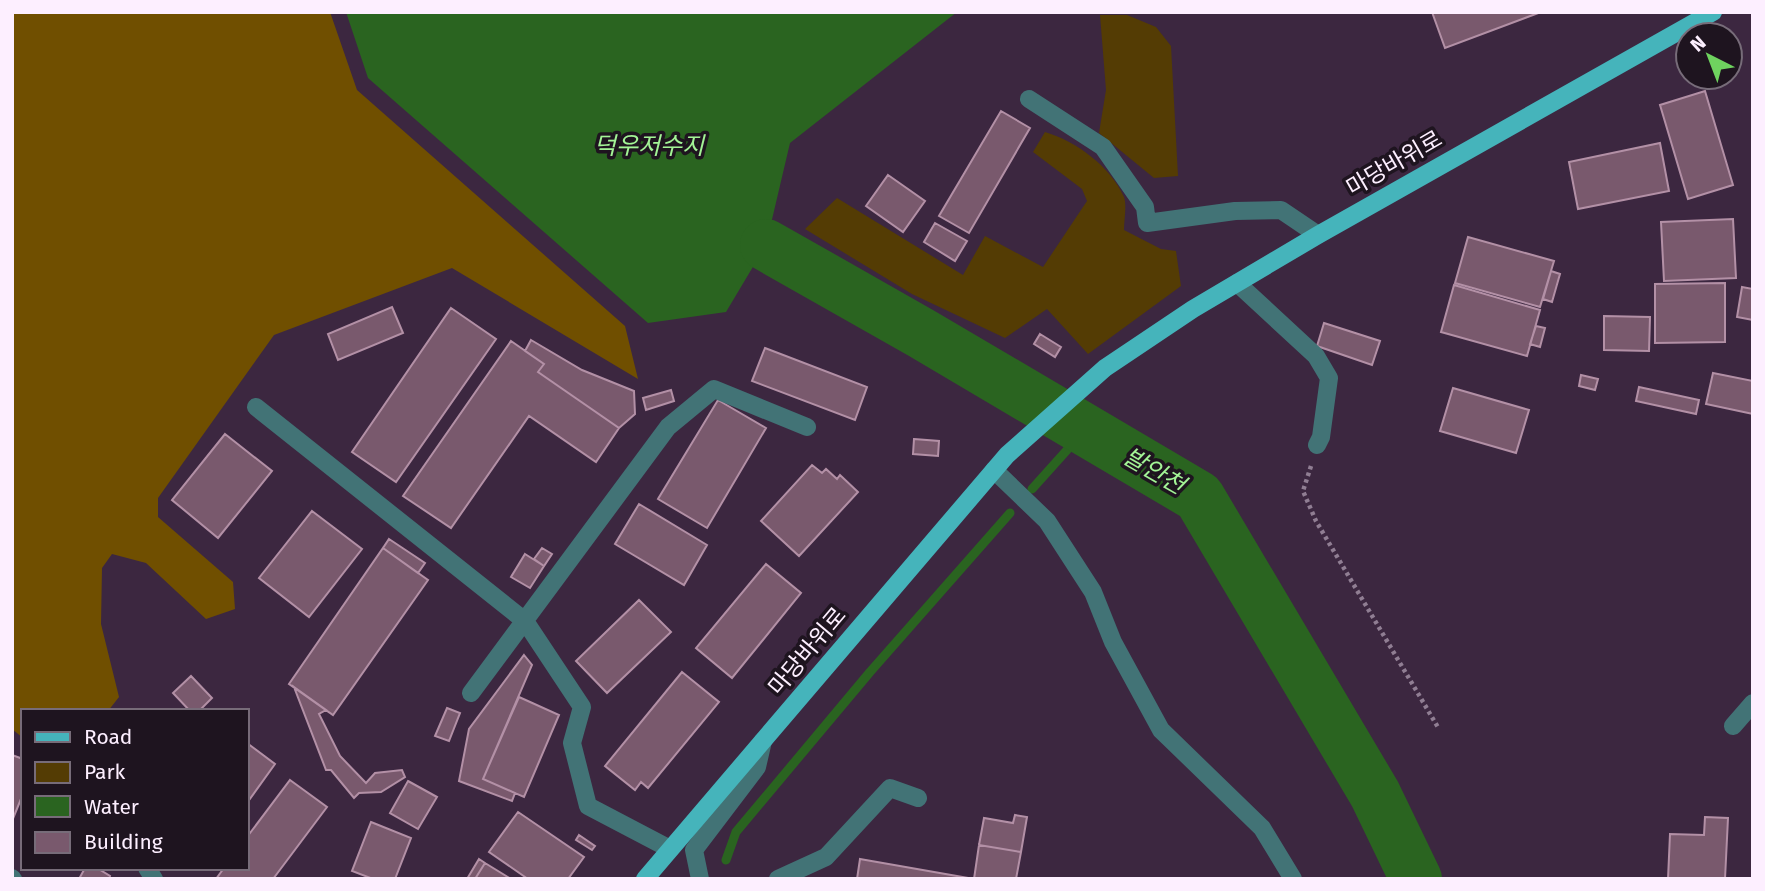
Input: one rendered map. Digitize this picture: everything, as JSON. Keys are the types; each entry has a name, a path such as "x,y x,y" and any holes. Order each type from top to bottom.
{"main road":[{"name":"마당바위로","path":"645,879 1007,455 1105,368 1237,283 1318,235 1713,12"}],"street":[{"path":"1029,99 1103,147 1145,207 1147,223 1235,211 1281,210 1318,235"},
{"path":"1237,283 1316,356 1329,378 1321,437 1317,445"},
{"path":"471,693 668,427 714,389 807,427"},
{"path":"256,407 525,621 582,707 572,743 588,806 670,849"},
{"path":"994,470 1047,521 1086,582 1113,642 1161,730 1262,828 1293,879"},
{"path":"1732,726 1753,703"},
{"path":"700,879 694,850 757,767 763,741"},
{"path":"778,879 826,857 890,788 918,798"}],"path":[{"path":"1317,445 1303,491 1316,521 1438,729"}],"green space":[{"path":"1100,15 1127,15 1156,27 1171,46 1178,176 1154,178 1099,133 1106,90"},
{"path":"1045,132 1080,149 1111,175 1124,197 1124,230 1161,249 1176,251 1181,286 1088,354 1047,309 1005,338 912,294 805,229 837,198 963,275 985,236 1043,267 1087,201 1082,189 1033,152"}],"shaded area":[{"path":"12,12 330,12 357,90 625,326 638,379 452,268 274,335 158,498 158,517 233,582 235,609 206,619 146,563 112,554 102,568 101,624 119,697 110,709 21,709 21,736 12,729"}],"water":[{"name":"덕우저수지","path":"346,12 957,12 790,143 766,245 726,312 648,323 368,78"}],"building":[{"path":"1432,12 1541,12 1445,48"},
{"path":"1705,91 1733,185 1688,199 1660,105"},
{"path":"1001,111 1030,128 969,233 939,216"},
{"path":"1660,143 1669,191 1578,209 1569,162"},
{"path":"888,175 925,201 903,232 866,206"},
{"path":"1733,219 1736,278 1664,281 1661,222"},
{"path":"935,223 967,241 955,261 924,242"},
{"path":"1468,237 1554,261 1540,307 1455,283"},
{"path":"1551,271 1560,274 1552,302 1543,299"},
{"path":"1725,283 1725,342 1655,343 1655,284"},
{"path":"1454,285 1540,310 1527,356 1441,332"},
{"path":"1742,287 1753,289 1753,320 1737,317"},
{"path":"392,307 403,333 338,360 328,334"},
{"path":"451,308 496,339 396,482 352,452"},
{"path":"1604,316 1650,317 1649,351 1604,350"},
{"path":"1324,323 1380,341 1372,365 1317,346"},
{"path":"1536,326 1545,328 1540,347 1530,344"},
{"path":"1040,334 1061,347 1055,357 1034,344"},
{"path":"531,340 582,370 634,391 635,414 619,428 538,372 544,364 525,351"},
{"path":"511,341 544,364 538,372 619,428 596,462 529,416 451,528 403,496"},
{"path":"765,348 867,387 855,420 752,381"},
{"path":"1713,373 1753,381 1753,414 1706,404"},
{"path":"1581,375 1598,379 1595,390 1579,386"},
{"path":"1639,387 1699,400 1696,414 1636,401"},
{"path":"1453,388 1529,410 1516,453 1440,431"},
{"path":"671,390 674,401 646,410 643,398"},
{"path":"718,400 766,428 707,528 658,499"},
{"path":"225,434 272,471 218,538 172,500"},
{"path":"914,439 939,441 938,456 913,454"},
{"path":"812,465 822,473 826,469 837,479 840,475 858,492 799,556 761,521"},
{"path":"639,504 707,545 684,585 615,544"},
{"path":"312,511 362,549 309,617 259,578"},
{"path":"389,539 425,563 418,573 383,548"},
{"path":"383,548 428,580 333,715 289,684"},
{"path":"542,548 552,554 544,566 534,559"},
{"path":"525,554 544,566 530,588 511,577"},
{"path":"766,564 801,593 732,678 696,648"},
{"path":"639,600 671,632 607,693 576,661"},
{"path":"524,655 532,665 483,779 515,793 512,801 459,781 469,729"},
{"path":"682,672 719,702 648,788 641,782 635,790 605,766"},
{"path":"191,676 212,698 201,709 188,709 173,693"},
{"path":"294,687 326,710 319,714 340,756 366,783 375,773 402,770 405,777 381,792 359,793 354,798 331,770 326,770"},
{"path":"519,697 559,715 524,797 483,779"},
{"path":"447,708 460,713 449,741 435,736"},
{"path":"248,744 275,764 248,802"},
{"path":"12,755 21,758 21,799 12,821"},
{"path":"290,780 327,807 273,879 216,879 223,870 248,870 248,836"},
{"path":"408,781 437,797 418,829 390,813"},
{"path":"518,812 584,857 568,879 528,879 489,852"},
{"path":"1015,815 1027,817 1021,852 979,845 984,818 1013,823"},
{"path":"1705,817 1728,818 1725,879 1668,879 1670,834 1704,835"},
{"path":"371,822 411,838 395,879 373,879 352,871"},
{"path":"579,835 595,846 592,850 576,840"},
{"path":"979,845 1021,852 1016,879 974,879"},
{"path":"479,859 485,863 475,879 467,879"},
{"path":"860,859 974,879 857,879"},
{"path":"485,863 511,879 475,879"},
{"path":"84,870 100,870 110,876 109,879 79,879"}],"waterway":[{"name":"발안천","path":"766,245 1199,497 1375,794 1416,879"},
{"path":"1032,489 1085,430"},
{"path":"726,860 736,832 870,672 1010,513"}]}
